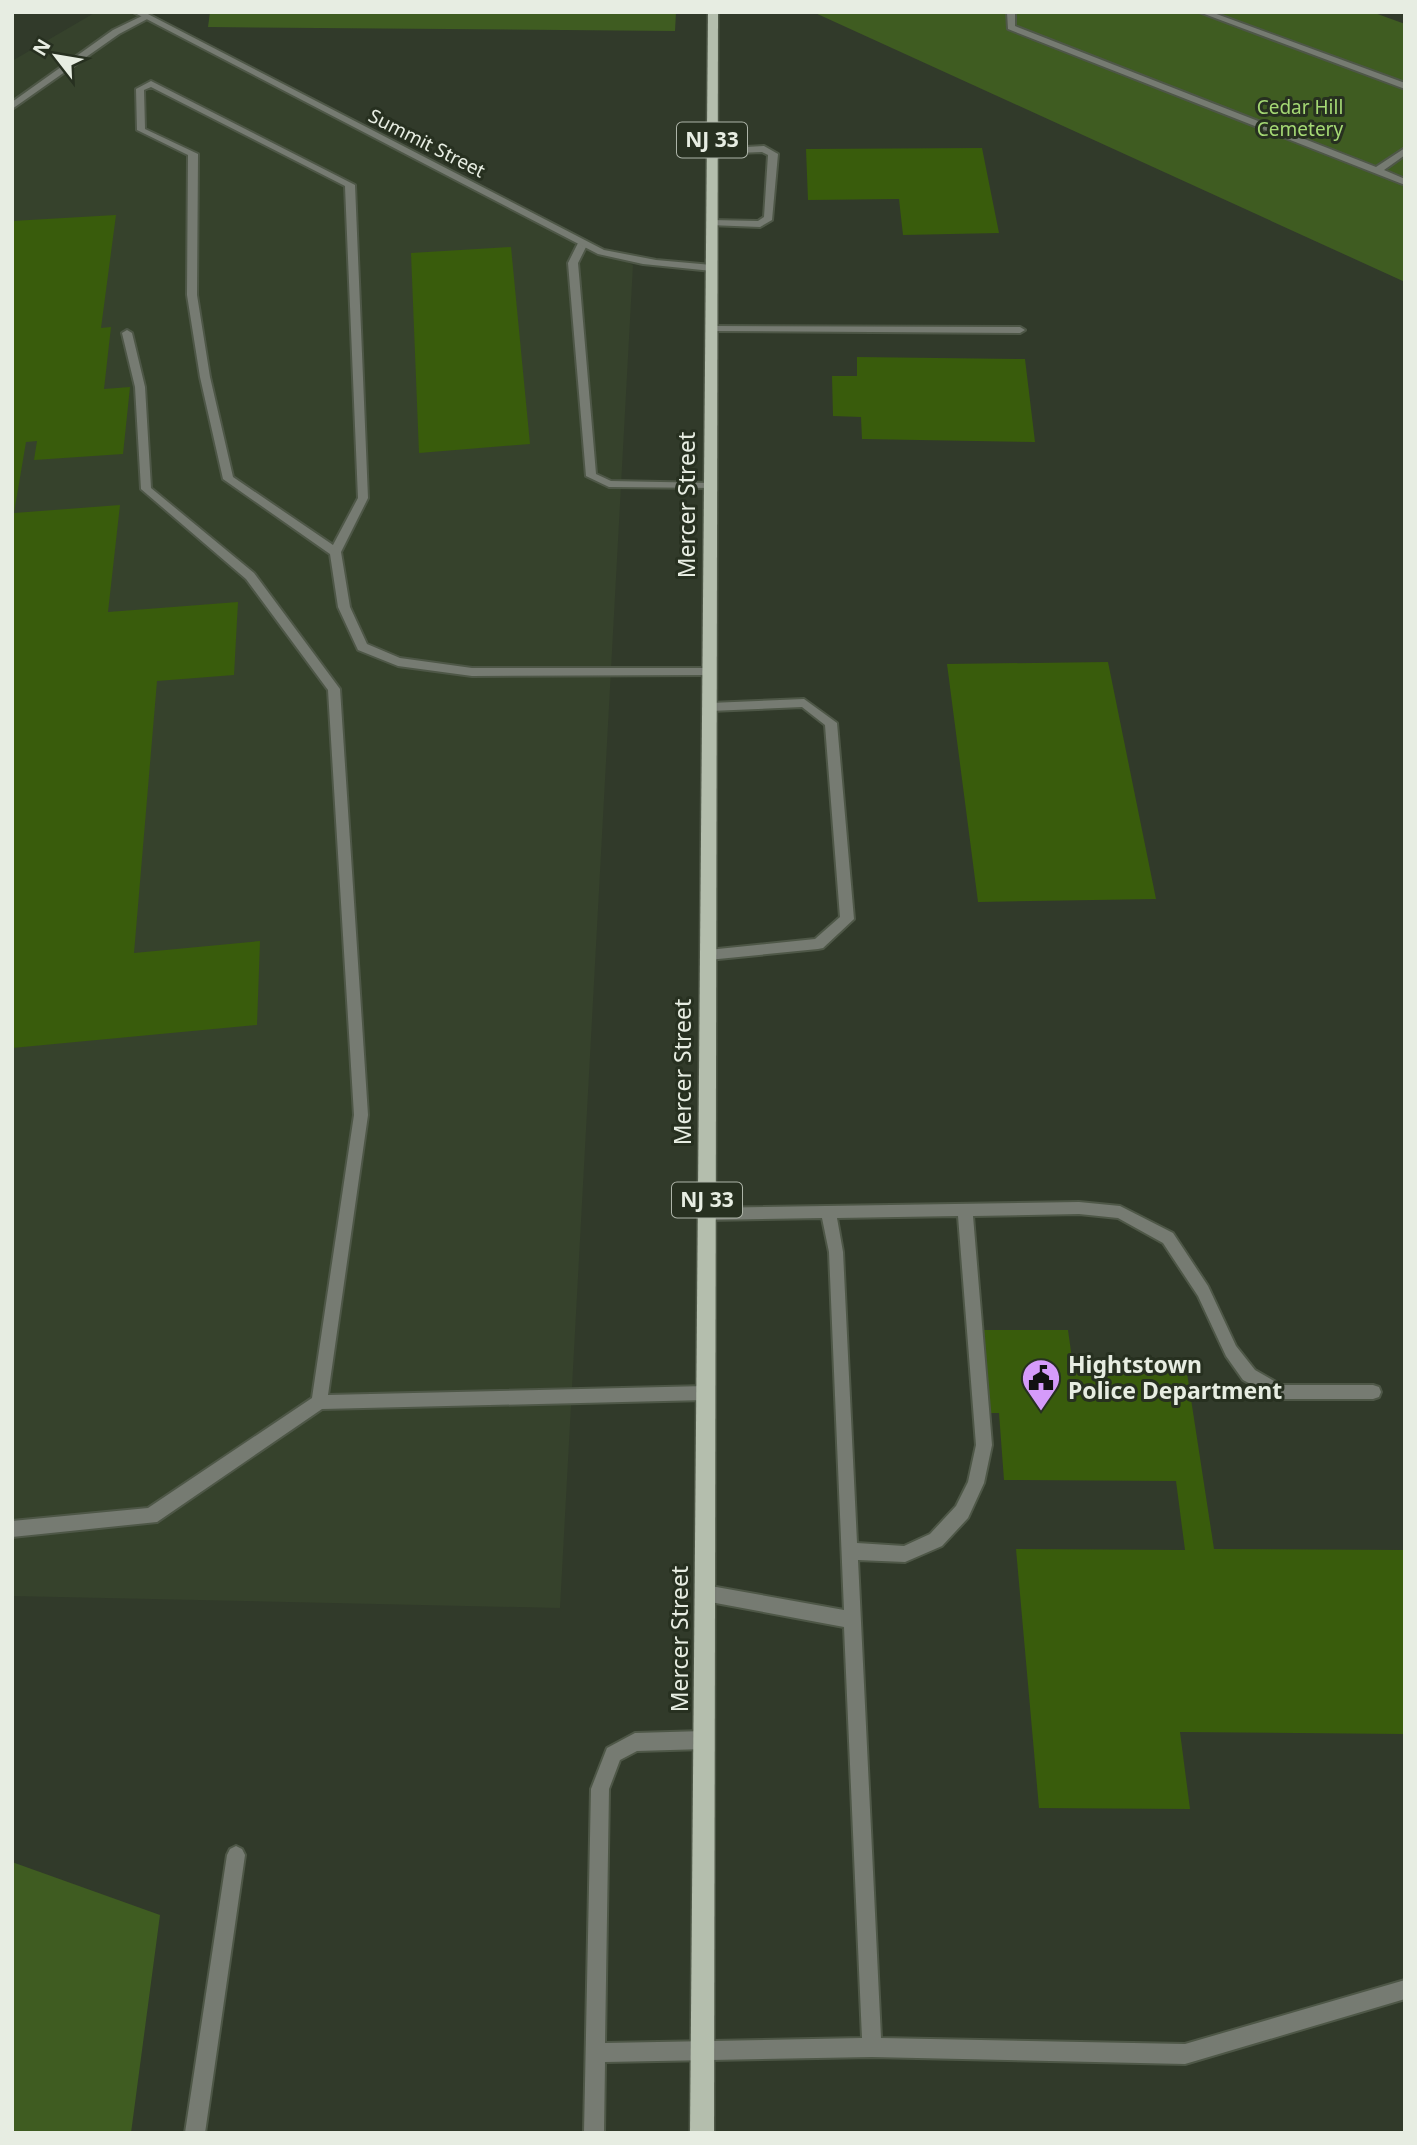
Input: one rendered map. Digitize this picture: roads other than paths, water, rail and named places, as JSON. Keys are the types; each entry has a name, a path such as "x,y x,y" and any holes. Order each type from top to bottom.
{"main road":[{"name":"Mercer Street","path":"702,2133 713,12"}],"street":[{"path":"1011,12 1011,27 1405,182"},
{"path":"1203,12 1405,86"},
{"path":"12,106 142,15"},
{"name":"Summit Street","path":"142,15 601,252 632,261 666,266 712,268"},
{"path":"335,552 228,479 205,377 192,295 193,155 141,130 140,89 151,84 350,185 363,498 335,552 344,607 362,646 398,662 472,672 710,673"},
{"path":"712,151 764,149 774,154 769,218 760,224 712,223"},
{"path":"1377,171 1405,151"},
{"path":"583,243 573,263 592,476 609,484 711,486"},
{"path":"712,329 1020,330"},
{"path":"127,333 140,387 146,489 250,576 334,689 361,1115 319,1402"},
{"path":"708,956 818,944 847,919 831,723 804,703 710,707"},
{"path":"707,1214 1079,1208 1120,1212 1168,1238 1203,1291 1231,1351 1250,1375 1279,1392 1373,1392"},
{"path":"849,1551 905,1555 936,1540 962,1513 976,1483 984,1445 965,1210"},
{"path":"828,1212 836,1252 872,2047"},
{"path":"12,1529 151,1516 319,1402 706,1394"},
{"path":"705,1593 852,1620"},
{"path":"594,2133 600,1789 613,1754 635,1742 704,1740"},
{"path":"195,2133 236,1855"},
{"path":"596,2053 872,2047 1185,2054 1405,1989"}],"place":[{"name":"Hightstown Police Department","path":"1041,1412"}],"park label":[{"name":"Cedar Hill Cemetery","path":"1300,118"}]}
